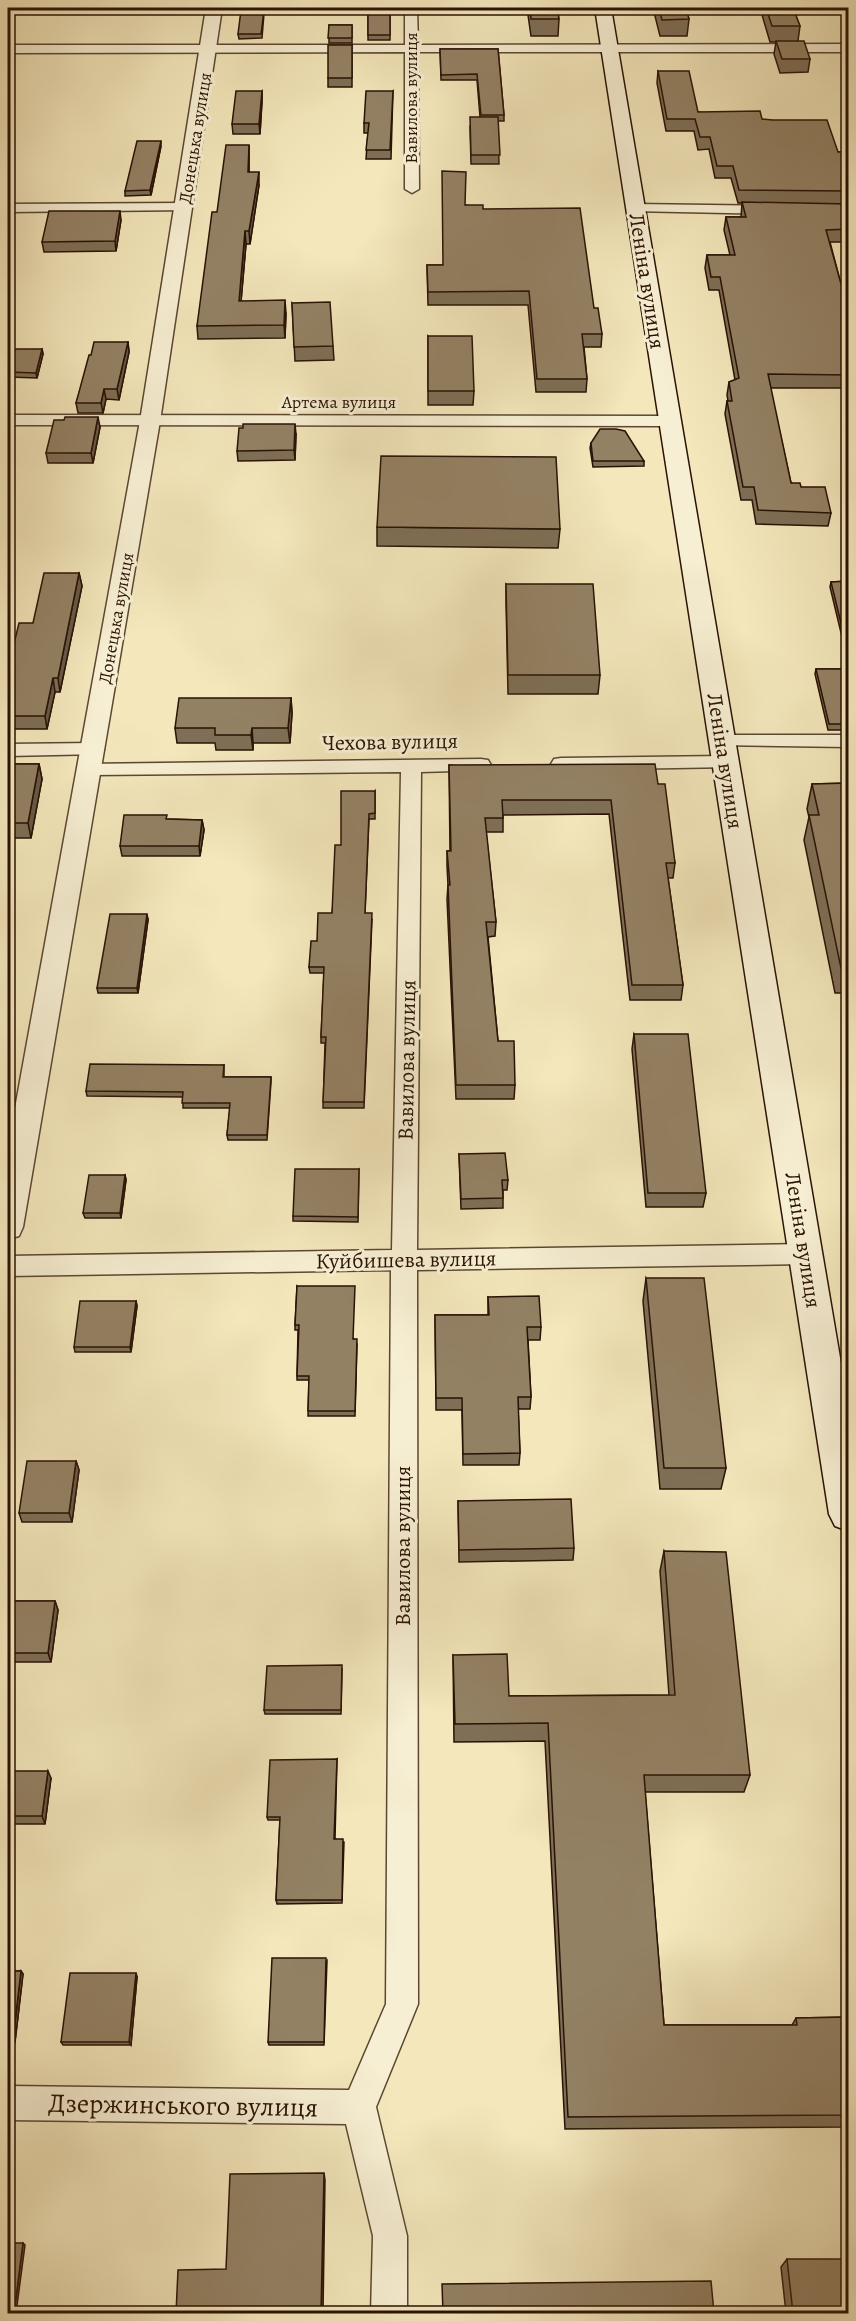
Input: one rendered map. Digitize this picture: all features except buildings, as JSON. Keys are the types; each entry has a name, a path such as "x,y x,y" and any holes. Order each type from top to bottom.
{"main road":[{"name":"Леніна вулиця","path":"603,8 849,1514"}],"street":[{"name":"Донецька вулиця","path":"8,1227 150,422 210,48 214,8"},
{"name":"Вавилова вулиця","path":"411,8 412,189"},
{"path":"8,49 849,48"},
{"path":"8,208 184,207"},
{"path":"635,208 791,210"},
{"name":"Артема вулиця","path":"8,420 670,421"},
{"path":"539,765 849,741"},
{"name":"Чехова вулиця","path":"8,750 92,759 411,766 504,765"},
{"name":"Вавилова вулиця","path":"359,2107 402,2004 404,1261 411,766"},
{"name":"Куйбишева вулиця","path":"8,1266 806,1254"},
{"name":"Дзержинського вулиця","path":"8,2103 359,2107"},
{"path":"359,2107 390,2236 389,2313"}]}
